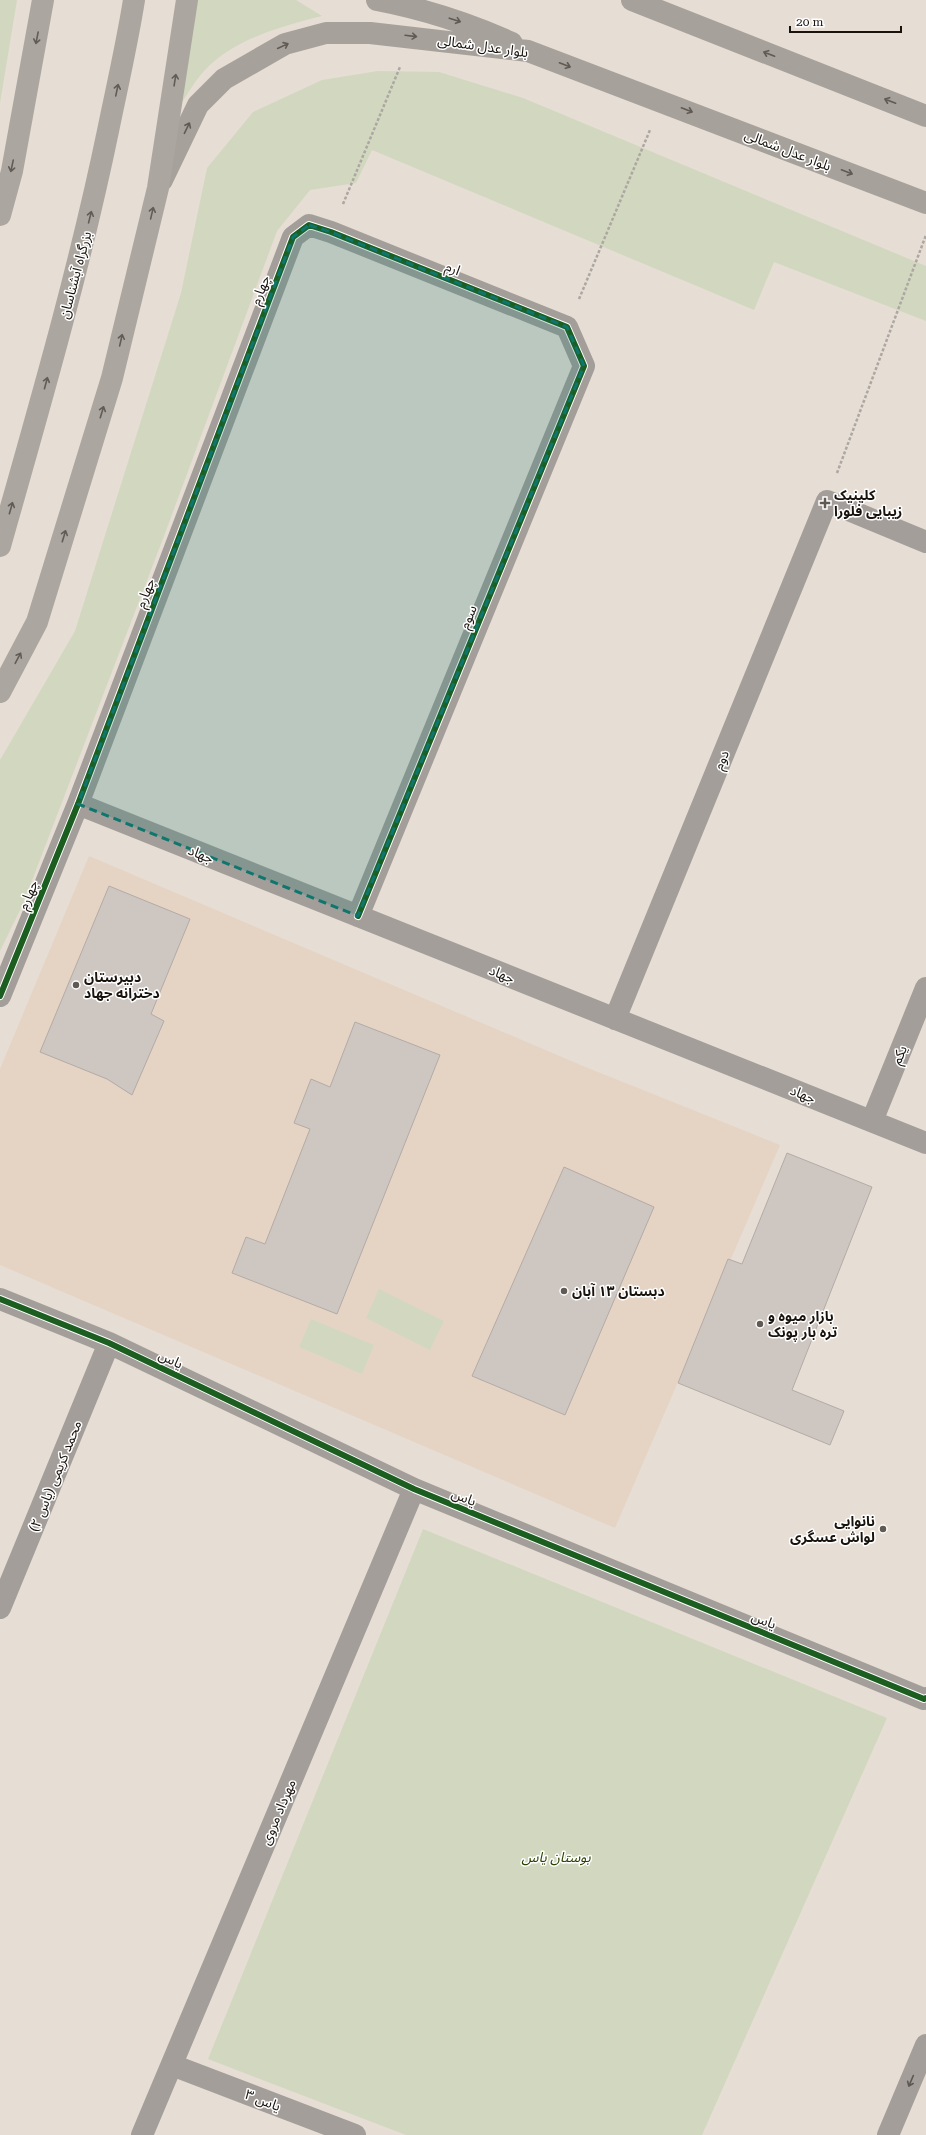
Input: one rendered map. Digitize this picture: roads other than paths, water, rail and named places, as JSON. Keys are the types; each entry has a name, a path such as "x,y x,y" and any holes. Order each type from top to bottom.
{"highway":[{"path":"0,215 12,171 44,0"},
{"name":"بزرگراه آبشناسان","path":"0,546 46,386 91,213 129,32 134,0"},
{"path":"0,692 38,622 112,378 158,188 187,0"}],"main road":[{"path":"377,0 416,7 474,26 528,51"},
{"path":"632,0 926,116"},
{"name":"بلوار عدل شمالی","path":"158,188 198,106 224,79 285,44 326,33 370,32 528,51 926,203"}],"street":[{"name":"چهارم","path":"0,996 78,804 293,237 309,225 331,232"},
{"name":"ارم","path":"331,232 567,327"},
{"name":"سوم","path":"358,916 584,366 567,327"},
{"name":"دوم","path":"614,1019 827,501 926,542"},
{"name":"جهاد","path":"78,804 926,1143"},
{"name":"یکم","path":"872,1121 926,988"},
{"name":"یاس","path":"0,1299 109,1343 414,1489 924,1699 926,1698"},
{"name":"محمد کریمی (یاس ۲)","path":"0,1608 109,1343"},
{"name":"مهرداد مروی","path":"142,2135 414,1489"},
{"path":"888,2135 926,2045"},
{"name":"یاس ۳","path":"172,2065 355,2135"}],"place":[{"name":"کلینیک زیبایی فلورا","path":"825,503"},
{"name":"دبیرستان دخترانه جهاد","path":"76,985"},
{"name":"دبستان ۱۳ آبان","path":"564,1291"},
{"name":"بازار ميوه و تره بار پونک","path":"760,1324"},
{"name":"نانوایی لواش عسگری","path":"883,1529"}],"park label":[{"name":"بوستان یاس","path":"556,1857"}]}
